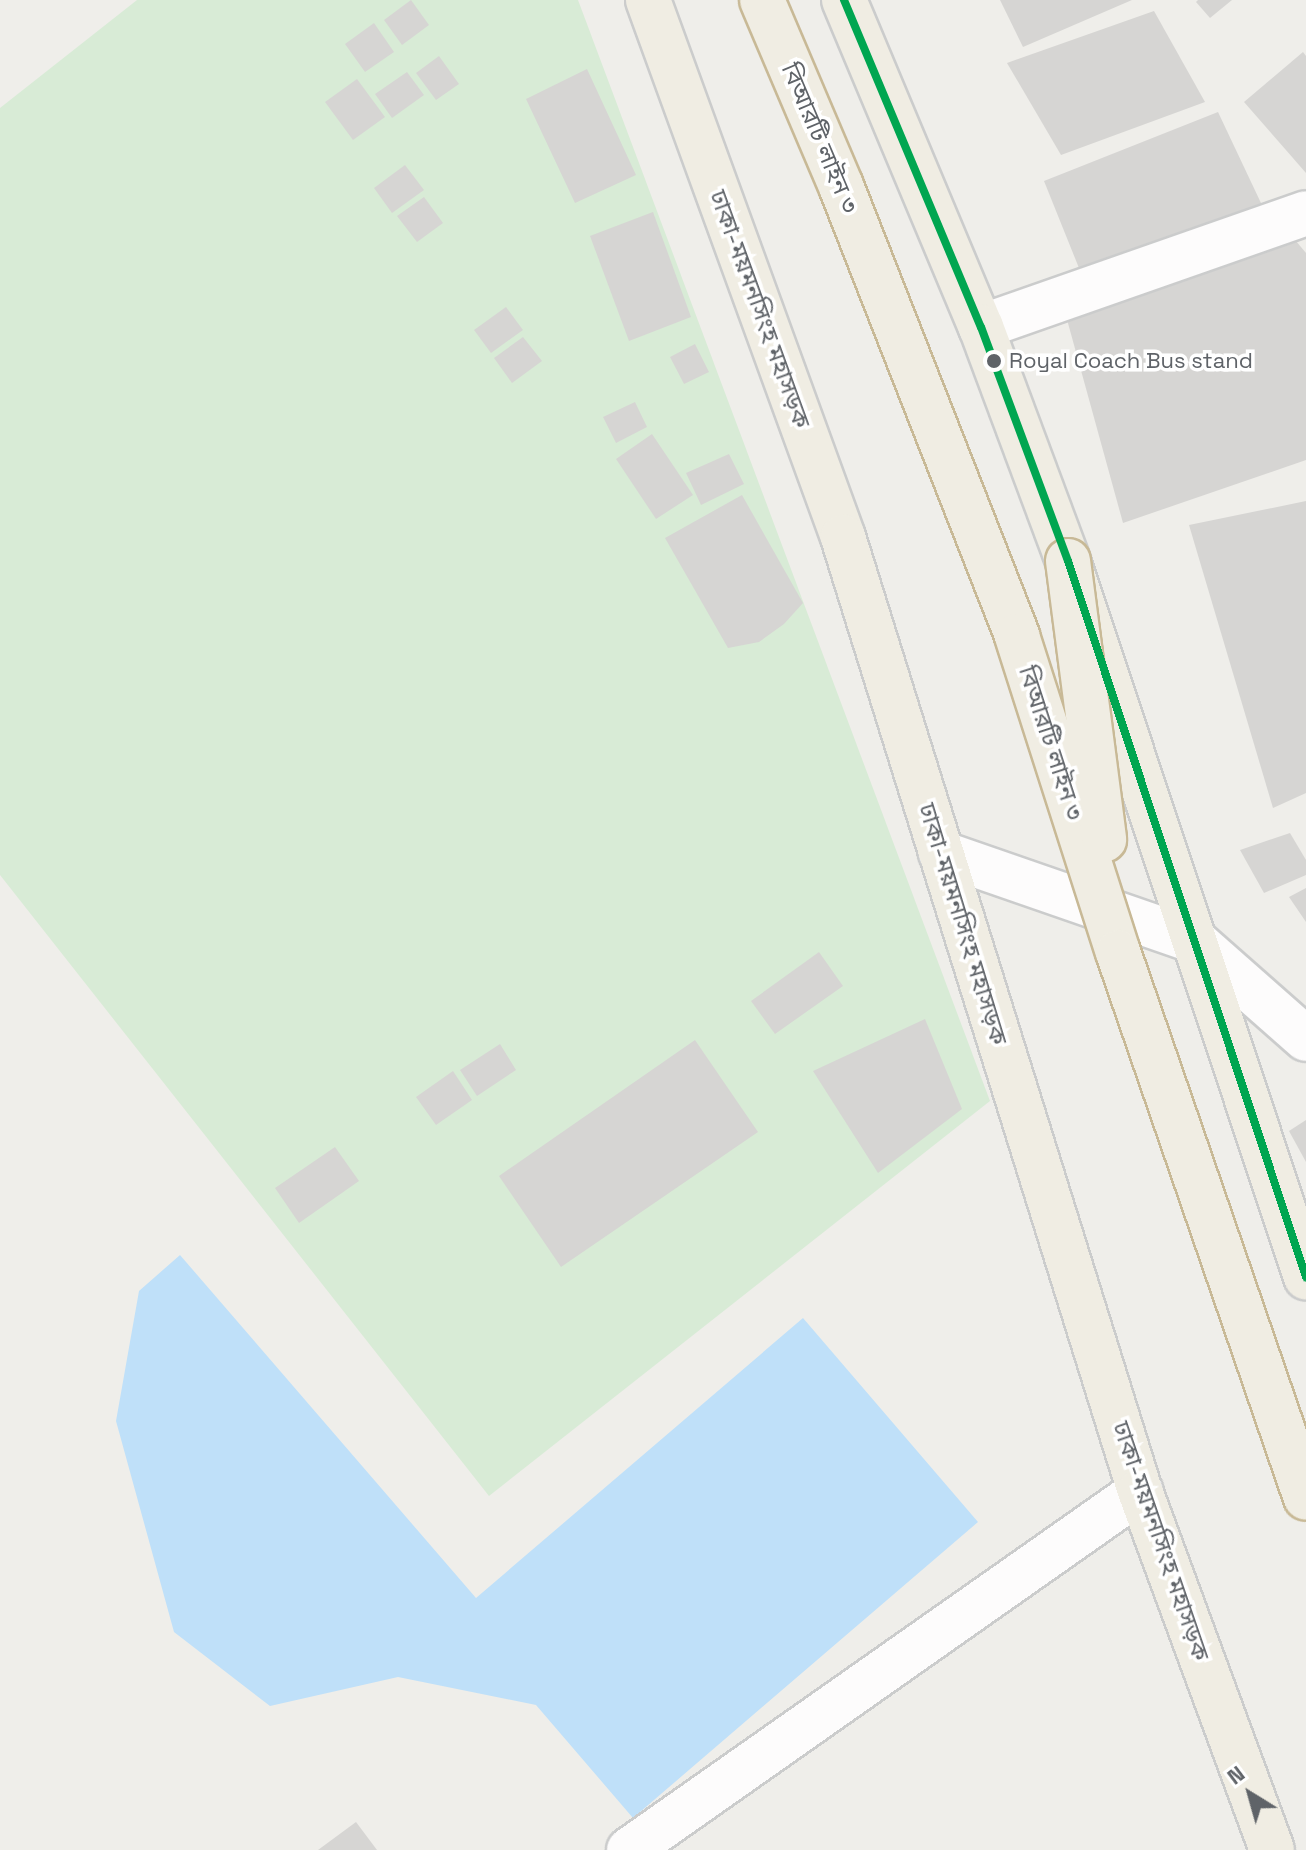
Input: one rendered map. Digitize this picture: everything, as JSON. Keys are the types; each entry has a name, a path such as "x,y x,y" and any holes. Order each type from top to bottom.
{"highway":[{"name":"ঢাকা-ময়মনসিংহ মহাসড়ক","path":"648,0 843,537 1140,1491 1272,1850"},
{"name":"বিআরটি লাইন ৩","path":"762,0 841,186 1017,636 1118,952 1306,1498"},
{"path":"844,0 981,327 1068,561 1306,1277"},
{"path":"1068,561 1118,952"}],"street":[{"path":"981,327 1306,213"},
{"path":"941,853 1195,941 1306,1039"},
{"path":"629,1850 1140,1491"}],"green space":[{"path":"137,0 578,0 990,1101 489,1496 0,875 0,108"}],"water":[{"path":"180,1255 476,1598 803,1318 978,1522 633,1818 536,1705 398,1677 270,1706 174,1632 116,1421 139,1291"}],"building":[{"path":"411,0 429,25 402,45 384,20"},
{"path":"1000,0 1132,0 1023,47"},
{"path":"1232,0 1210,18 1196,2"},
{"path":"1154,11 1205,102 1061,155 1007,63"},
{"path":"374,23 394,52 365,72 345,44"},
{"path":"1303,52 1306,56 1306,173 1244,102"},
{"path":"439,56 459,84 436,100 416,73"},
{"path":"587,69 636,175 575,203 526,99"},
{"path":"407,72 424,95 392,118 375,94"},
{"path":"357,79 385,117 353,140 325,102"},
{"path":"1218,112 1269,220 1083,278 1044,181"},
{"path":"405,165 424,190 392,213 374,188"},
{"path":"424,197 443,223 417,242 397,216"},
{"path":"653,212 691,317 629,341 590,236"},
{"path":"1279,221 1306,253 1306,460 1123,523 1063,305"},
{"path":"506,307 523,330 491,353 474,330"},
{"path":"523,337 542,361 512,383 494,358"},
{"path":"695,344 709,372 684,384 670,357"},
{"path":"635,402 647,427 616,443 603,417"},
{"path":"652,434 693,495 656,519 616,459"},
{"path":"729,454 744,484 701,505 686,473"},
{"path":"742,495 803,603 784,624 759,642 728,648 665,538"},
{"path":"1306,501 1306,793 1273,808 1189,525"},
{"path":"1290,833 1306,860 1306,875 1264,893 1240,850"},
{"path":"1306,888 1306,922 1289,897"},
{"path":"819,952 843,986 775,1034 751,1001"},
{"path":"925,1019 962,1109 878,1173 813,1071"},
{"path":"695,1040 758,1132 561,1267 499,1176"},
{"path":"500,1044 516,1070 477,1096 460,1070"},
{"path":"453,1071 472,1100 436,1125 416,1097"},
{"path":"1306,1120 1306,1162 1289,1131"},
{"path":"335,1147 359,1181 299,1223 275,1188"},
{"path":"356,1822 377,1850 318,1850"}],"transit line":[{"path":"844,0 981,327 1068,561 1306,1277"}],"place":[{"name":"Royal Coach Bus stand","path":"994,361"}]}
